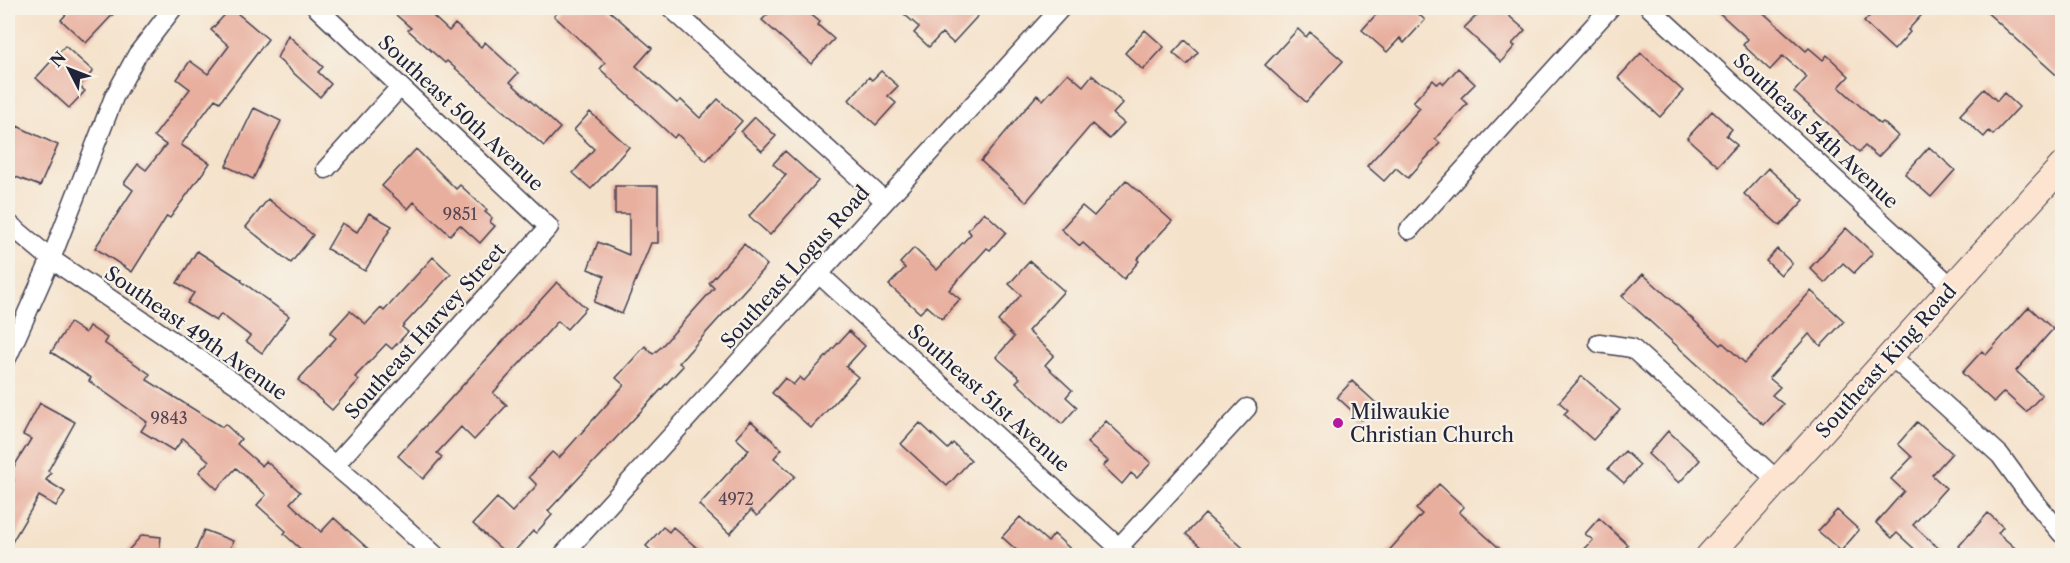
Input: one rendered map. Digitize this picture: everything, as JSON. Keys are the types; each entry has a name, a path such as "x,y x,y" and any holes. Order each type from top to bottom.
{"main road":[{"name":"Southeast King Road","path":"1709,555 2062,166"}],"street":[{"path":"8,356 51,259 114,97 137,55 173,8"},
{"name":"Southeast 50th Avenue","path":"317,8 549,227"},
{"path":"670,8 885,201"},
{"name":"Southeast Logus Road","path":"562,555 1061,8"},
{"path":"1409,230 1610,8"},
{"name":"Southeast 54th Avenue","path":"1650,8 1952,287"},
{"path":"327,169 400,87"},
{"name":"Southeast 49th Avenue","path":"8,223 51,259 245,390 335,465 436,555"},
{"name":"Southeast Harvey Street","path":"335,465 549,227"},
{"name":"Southeast 51st Avenue","path":"819,274 1123,551"},
{"path":"1599,343 1632,348 1777,480"},
{"path":"1890,355 2000,456 2062,534"},
{"path":"1123,551 1247,408"}],"building":[{"path":"72,8 119,8 86,43 61,20"},
{"path":"231,8 268,39 220,102 215,99 181,145 210,163 170,218 167,216 132,272 95,248 133,190 124,183 138,164 146,170 166,145 154,136 190,89 177,79 190,61 208,74 229,46 211,30"},
{"path":"388,8 424,8 449,31 455,24 481,47 485,42 518,73 510,82 560,128 544,146 447,61 445,63 408,30 411,28"},
{"path":"562,8 606,8 652,48 636,66 677,103 681,100 700,118 718,99 742,121 706,161 677,134 674,138 600,69 605,63 554,16"},
{"path":"774,8 803,8 820,22 818,25 834,39 811,64 762,20"},
{"path":"897,8 985,8 953,43 942,33 929,47 914,33 919,27"},
{"path":"1382,8 1412,8 1425,20 1404,43 1400,38 1387,52 1362,30"},
{"path":"1484,8 1500,8 1525,30 1512,44 1515,46 1501,62 1464,28"},
{"path":"1714,8 1758,8 1806,51 1809,48 1823,60 1827,55 1849,76 1839,87 1880,124 1883,122 1898,136 1878,157 1865,146 1859,152 1794,92 1807,77 1783,56 1770,70 1743,45 1748,39"},
{"path":"1877,8 1928,8 1894,50 1864,22"},
{"path":"1982,8 2062,8 2062,80"},
{"path":"1298,29 1306,37 1310,32 1343,61 1306,102 1265,65"},
{"path":"1145,30 1164,47 1143,70 1125,53"},
{"path":"288,35 323,67 318,72 331,84 320,97 277,58"},
{"path":"1185,40 1198,52 1187,65 1173,53"},
{"path":"65,46 93,71 79,86 85,91 69,108 36,78"},
{"path":"1641,53 1683,91 1660,117 1618,78"},
{"path":"1458,68 1475,84 1461,98 1467,104 1435,139 1440,143 1408,178 1396,168 1384,181 1367,166 1420,108 1413,102 1433,80 1437,84 1441,81 1444,84"},
{"path":"881,71 898,86 888,96 896,103 876,125 849,100 869,77 872,80"},
{"path":"1068,73 1083,86 1092,75 1123,103 1113,114 1124,123 1109,139 1092,124 1026,202 981,161 1037,95 1043,100"},
{"path":"1984,89 1997,101 2004,93 2019,107 1993,135 1989,131 1984,137 1960,115"},
{"path":"254,108 281,121 253,179 226,166"},
{"path":"1712,111 1732,129 1726,136 1737,145 1718,166 1687,138"},
{"path":"590,112 629,147 591,189 573,173 594,149 574,130"},
{"path":"755,117 776,136 762,151 741,132"},
{"path":"17,126 58,145 40,186 8,174 12,159 8,157 8,146"},
{"path":"1929,147 1955,170 1931,197 1905,174"},
{"path":"416,149 456,189 460,185 487,210 485,212 492,218 490,222 495,226 480,243 460,225 450,235 414,202 408,209 382,186"},
{"path":"785,151 818,181 770,235 749,216 786,175 773,164"},
{"path":"1768,168 1804,200 1780,226 1744,194"},
{"path":"1126,180 1172,221 1137,259 1139,261 1124,279 1083,243 1080,246 1061,229 1082,206 1094,216"},
{"path":"615,186 658,186 658,243 651,243 622,314 594,302 605,276 588,269 598,242 629,255 629,214 615,214"},
{"path":"268,199 313,235 291,263 246,227"},
{"path":"984,212 1006,232 990,250 987,248 949,290 960,299 942,319 927,306 920,313 889,285 905,268 900,263 914,248 937,270 971,234 968,230"},
{"path":"369,213 392,226 365,271 327,249 342,223 357,232"},
{"path":"1846,228 1873,253 1854,273 1843,263 1825,283 1810,268"},
{"path":"744,244 767,265 679,363 683,366 548,511 552,515 536,533 533,531 511,555 508,555 473,524 497,498 512,512 537,485 529,477 552,452 559,458 624,385 616,378 645,346 653,354 661,347 714,288 709,283"},
{"path":"1777,249 1792,263 1781,275 1766,261"},
{"path":"197,251 242,280 289,316 262,353 246,341 250,336 221,314 216,321 187,303 194,293 177,283"},
{"path":"433,257 451,274 402,327 408,332 392,349 386,344 355,377 359,380 332,410 298,380 336,338 330,333 350,311 366,324 381,308 384,311"},
{"path":"1030,261 1064,291 1028,331 1054,355 1045,365 1072,390 1066,397 1077,407 1062,424 1016,382 1020,378 996,357 1014,337 998,321 1021,295 1009,284"},
{"path":"1643,274 1721,345 1723,343 1745,363 1811,291 1844,321 1821,346 1809,334 1769,378 1780,387 1772,395 1783,404 1764,425 1622,296"},
{"path":"557,282 586,308 567,329 558,321 493,393 507,405 474,440 461,427 437,453 442,457 423,479 398,456"},
{"path":"2029,307 2053,329 2016,371 2042,395 2026,412 2004,392 1994,402 1962,373 1982,351 1986,355"},
{"path":"70,323 85,333 89,326 107,338 104,343 150,374 147,380 222,427 225,424 241,439 237,444 262,466 266,461 300,492 290,503 321,532 334,518 375,555 307,555 284,534 286,531 257,505 266,495 236,468 217,489 199,472 209,461 183,438 174,451 141,431 147,422 89,381 91,378 51,352"},
{"path":"849,331 865,346 846,367 858,377 811,428 772,393 785,378 793,385 800,377 804,381"},
{"path":"1582,376 1620,410 1593,440 1564,414 1568,410 1559,402"},
{"path":"1352,381 1377,404 1362,420 1337,397"},
{"path":"40,403 75,422 48,471 51,473 46,480 65,492 56,506 39,496 8,549 8,492 14,480 8,476 31,439 23,435"},
{"path":"751,421 782,449 774,458 795,476 757,516 751,510 730,534 699,505 749,450 736,438"},
{"path":"1106,421 1151,463 1137,478 1131,473 1122,484 1103,466 1108,461 1087,443"},
{"path":"1917,422 1952,453 1932,475 1946,488 1913,525 1946,555 1921,555 1897,533 1892,538 1876,523 1904,491 1891,479 1912,457 1898,444"},
{"path":"920,423 948,449 953,443 971,460 947,486 901,444"},
{"path":"1668,431 1700,460 1679,483 1648,454"},
{"path":"1625,451 1640,465 1624,483 1608,469"},
{"path":"1439,484 1464,507 1459,512 1507,555 1385,555 1422,514 1416,509"},
{"path":"1837,510 1859,530 1841,551 1818,531"},
{"path":"1988,513 2003,527 1998,533 2023,555 1969,555 1959,546"},
{"path":"1205,514 1251,555 1210,555 1186,534"},
{"path":"1020,517 1048,542 1054,534 1077,555 1022,555 1002,537"},
{"path":"1599,518 1628,545 1619,555 1579,555 1593,540 1585,534"},
{"path":"663,527 669,532 673,527 705,555 656,555 646,546"},
{"path":"204,530 233,541 228,555 194,555"},
{"path":"142,535 161,537 159,555 124,555"}],"place":[{"name":"Milwaukie Christian Church","path":"1338,423"}]}
